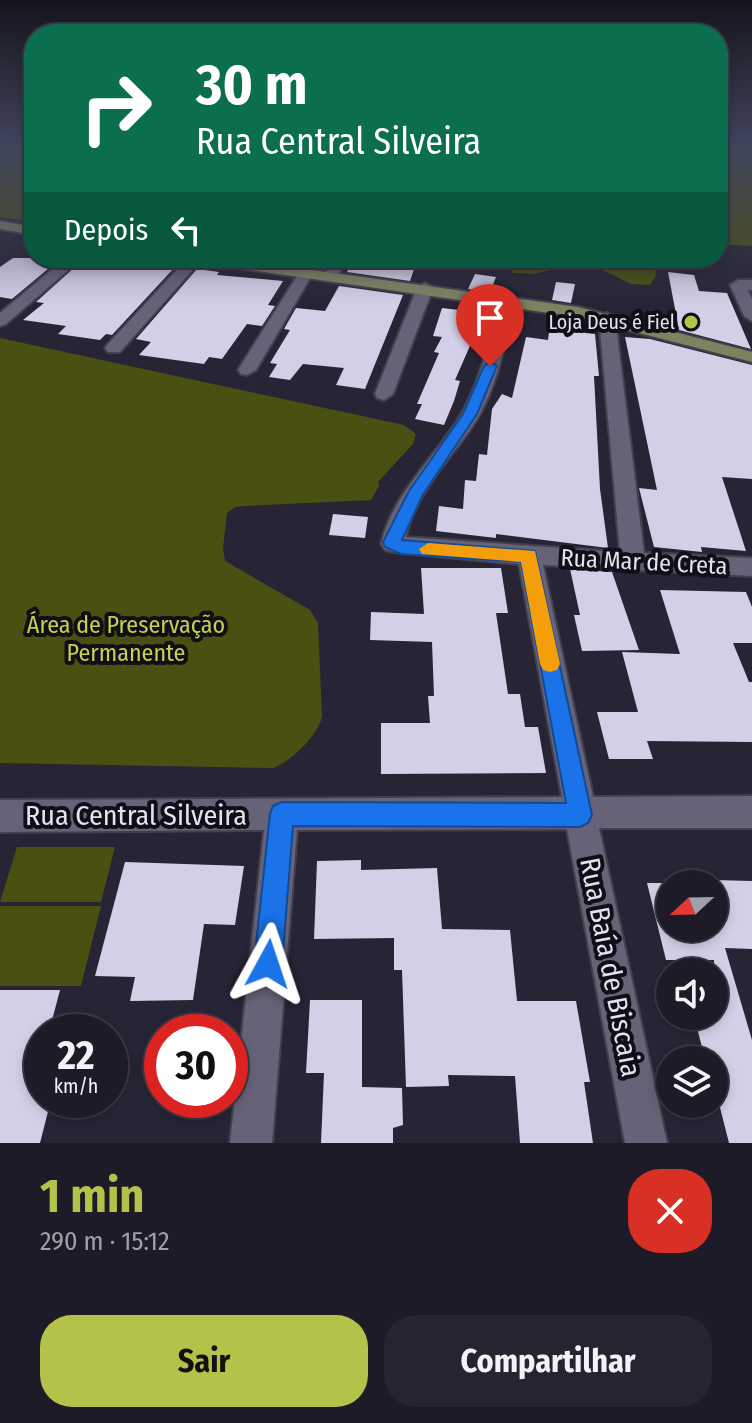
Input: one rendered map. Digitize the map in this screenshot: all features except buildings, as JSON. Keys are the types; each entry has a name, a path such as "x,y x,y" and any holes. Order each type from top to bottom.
{"main road":[{"path":"1,226 24,229"},
{"path":"269,268 425,288 607,318 752,357"}],"street":[{"path":"0,321 63,268"},
{"path":"114,348 187,268"},
{"path":"331,275 336,268"},
{"path":"247,370 306,273"},
{"path":"752,285 738,285 752,316"},
{"path":"384,394 425,288"},
{"name":"Rua Mar de Creta","path":"507,301 488,375 477,400 414,495 393,544 529,556 752,567"},
{"path":"607,318 633,562"},
{"name":"Rua Baía de Biscaia","path":"529,556 646,1143"},
{"name":"Rua Central Silveira","path":"0,817 752,812"},
{"path":"251,1143 282,814"}],"green space":[{"path":"0,198 24,198 24,221 0,217"},
{"path":"728,198 752,198 752,246 728,245"},
{"path":"509,268 557,268 534,274 513,273"},
{"path":"598,268 656,268 656,276 650,285 631,284"},
{"name":"Área de Preservação Permanente","path":"0,338 404,425 416,434 413,444 378,482 371,500 246,506 235,507 227,513 223,549 225,561 310,610 318,623 322,717 309,740 288,760 273,768 0,763"},
{"path":"17,847 115,847 101,902 0,902"},
{"path":"0,906 101,906 81,986 0,986"}],"slow traffic":[{"path":"428,549 529,556 550,664"}],"place":[{"name":"Loja Deus é Fiel","path":"691,322"}],"route":[{"path":"268,964 282,814 580,815 529,556 401,547 392,542 414,495 470,414 490,366"}]}
